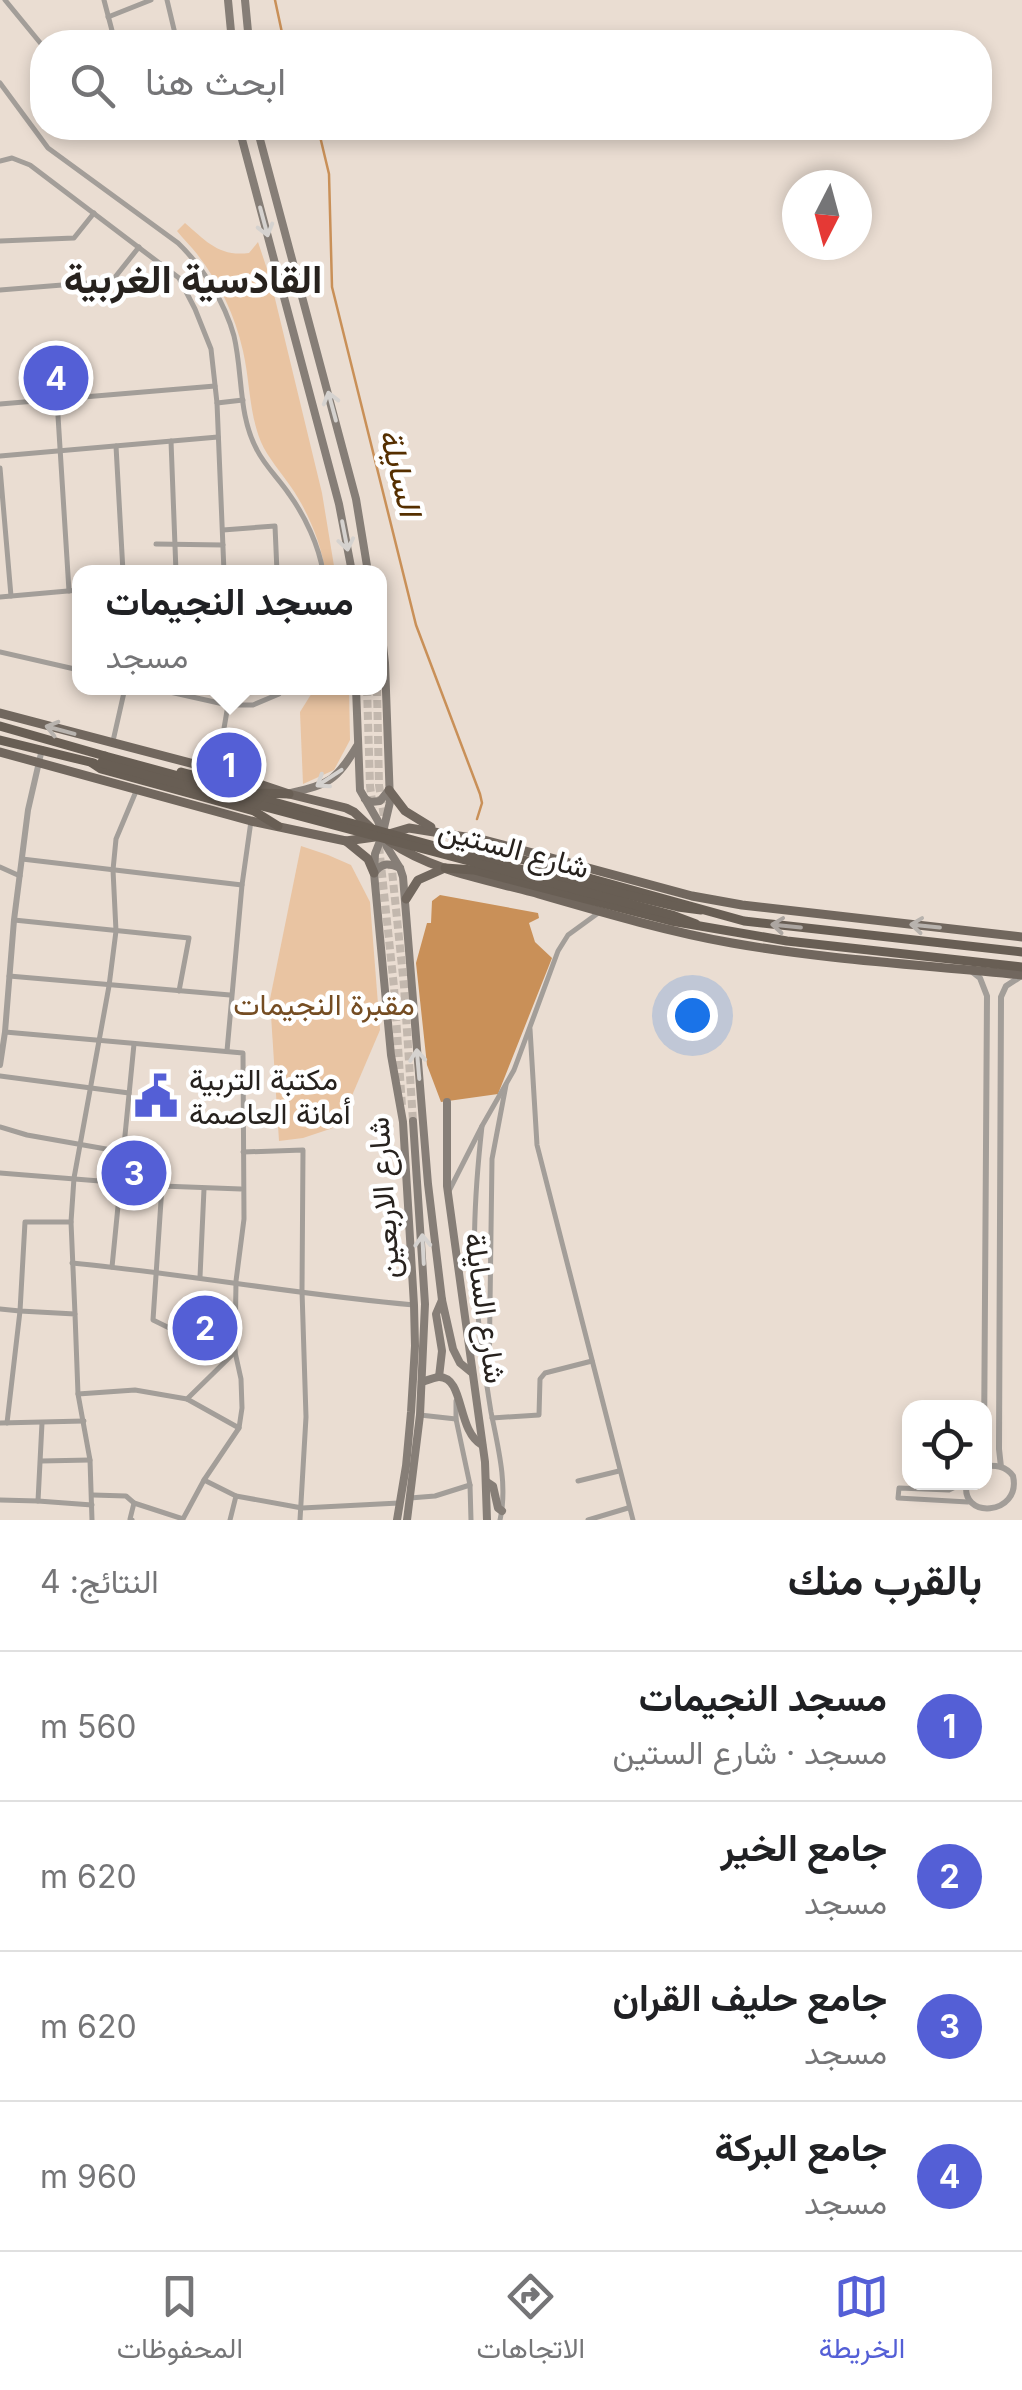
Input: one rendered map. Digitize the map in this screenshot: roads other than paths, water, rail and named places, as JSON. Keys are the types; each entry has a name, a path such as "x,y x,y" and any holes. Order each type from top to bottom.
{"highway":[{"name":"شارع الستين","path":"0,726 99,759 696,924 786,941 1022,967"},
{"name":"شارع الستين","path":"0,740 99,759 508,866 744,921 1022,952"},
{"path":"278,826 254,810 100,769 99,759 111,754 260,793 289,794"},
{"path":"452,836 701,910"},
{"path":"445,868 474,870 696,924"}],"main road":[{"path":"228,0 231,30"},
{"path":"245,0 248,30"},
{"path":"242,140 351,565"},
{"path":"260,140 356,499 367,565"},
{"path":"298,348 316,344"},
{"path":"356,695 363,798 400,868 406,899 428,1184 442,1300 452,1349 471,1372"},
{"name":"شارع الاربعين","path":"385,695 388,811 375,854 374,873 393,1071 403,1122 414,1304 407,1520"},
{"path":"0,713 217,770 289,794 338,775 357,746"},
{"path":"0,752 252,821 346,841 368,859 374,873 384,864 400,868"},
{"path":"363,798 380,801 389,790 412,816 452,836"},
{"name":"شارع الستين","path":"289,794 346,808 412,856 600,912 730,942 1022,975"},
{"path":"315,834 328,822 317,801"},
{"name":"شارع الستين","path":"346,841 410,828 484,840 692,896 742,905 1022,937"},
{"path":"406,899 418,880 445,868 437,859 436,846 452,836"},
{"name":"شارع السايلة","path":"447,1102 448,1194 487,1482 487,1520"},
{"name":"شارع الاربعين","path":"397,1520 420,1416 426,1304 414,1121 428,1184"},
{"path":"414,1304 442,1300"},
{"path":"439,1377 442,1351 436,1314 442,1300"},
{"path":"422,1382 439,1377 450,1381 467,1430 482,1445"},
{"path":"487,1482 493,1486 501,1516"}],"street":[{"path":"5,0 30,30"},
{"path":"104,0 112,30"},
{"path":"108,17 151,0"},
{"path":"167,0 173,30"},
{"path":"0,84 30,124"},
{"path":"0,100 10,97"},
{"path":"42,140 192,256 220,302 234,335 248,429 258,453 305,519 321,565"},
{"path":"0,161 21,160 179,278 211,348 218,403 224,565"},
{"path":"0,241 74,238 94,213"},
{"path":"0,290 112,282 138,247"},
{"path":"0,404 215,386"},
{"path":"56,400 69,591"},
{"path":"218,403 243,400"},
{"path":"0,456 218,436"},
{"path":"172,441 175,565"},
{"path":"116,446 123,565"},
{"path":"0,468 10,596"},
{"path":"224,530 275,526 277,565"},
{"path":"156,544 224,546"},
{"path":"0,597 72,591"},
{"path":"0,652 72,668"},
{"path":"112,744 123,695"},
{"path":"185,695 253,705 277,695"},
{"path":"217,770 227,695"},
{"path":"0,1065 28,810 45,738"},
{"path":"92,1520 90,1460 78,1394 70,1222 116,931 116,839 137,789"},
{"path":"227,1052 242,885 252,821"},
{"path":"22,860 242,885"},
{"path":"0,867 20,876"},
{"path":"448,1194 530,1029 558,951 568,935 600,912"},
{"path":"14,920 189,938 179,991"},
{"path":"970,970 980,978 987,996 984,1400"},
{"path":"1001,1467 1001,997 1006,986 1022,975"},
{"path":"9,976 232,995"},
{"path":"530,1029 537,1145 632,1520"},
{"path":"5,1032 243,1053 244,1219 236,1282 235,1352 241,1380 239,1428 183,1519 134,1503 126,1496 93,1495"},
{"path":"112,1266 134,1044"},
{"path":"0,1076 128,1093"},
{"path":"489,1400 492,1159 506,1082"},
{"path":"482,1126 474,1236 480,1332 501,1463 501,1516"},
{"path":"0,1127 123,1152"},
{"path":"243,1152 303,1150 306,1417 300,1520"},
{"path":"986,1166 999,1162"},
{"path":"0,1172 243,1189"},
{"path":"162,1186 152,1320 194,1340 235,1352"},
{"path":"200,1277 204,1189"},
{"path":"70,1222 24,1222 20,1311 3,1422 84,1421"},
{"path":"72,1263 414,1304"},
{"path":"0,1309 75,1314"},
{"path":"186,1400 235,1352"},
{"path":"492,1418 540,1416 540,1379 546,1373 592,1361"},
{"path":"78,1394 135,1390 186,1400 239,1428"},
{"path":"457,1393 456,1419 470,1485 471,1520"},
{"path":"420,1416 456,1419"},
{"path":"38,1501 42,1423"},
{"path":"41,1461 90,1460"},
{"path":"966,1490 972,1508 983,1515 1002,1514 1016,1501 1019,1482 1007,1470 992,1466"},
{"path":"578,1481 620,1470"},
{"path":"204,1480 236,1496 302,1508 399,1503"},
{"path":"410,1498 435,1496 470,1485"},
{"path":"902,1488 898,1498 968,1502"},
{"path":"230,1520 236,1496"},
{"path":"0,1500 92,1505"},
{"path":"132,1520 134,1503"},
{"path":"588,1520 629,1508"}],"waterway":[{"name":"السايلة","path":"275,0 281,30"},
{"name":"السايلة","path":"321,140 329,174 332,287 416,625 480,794 482,803 477,819"}],"tunnel":[{"path":"367,695 373,808"},
{"path":"377,695 379,785 385,823"},
{"path":"379,846 402,1106"},
{"path":"391,861 413,1121"}],"place":[{"name":"جامع البركة","path":"56,378"},
{"name":"مسجد النجيمات","path":"229,765"},
{"name":"مكتبة التربية أمانة العاصمة","path":"156,1096"},
{"name":"جامع حليف القران","path":"134,1173"},
{"name":"جامع الخير","path":"205,1328"}],"district":[{"name":"القادسية الغربية","path":"193,278"}],"park label":[{"name":"مقبرة النجيمات","path":"324,1004"}]}
